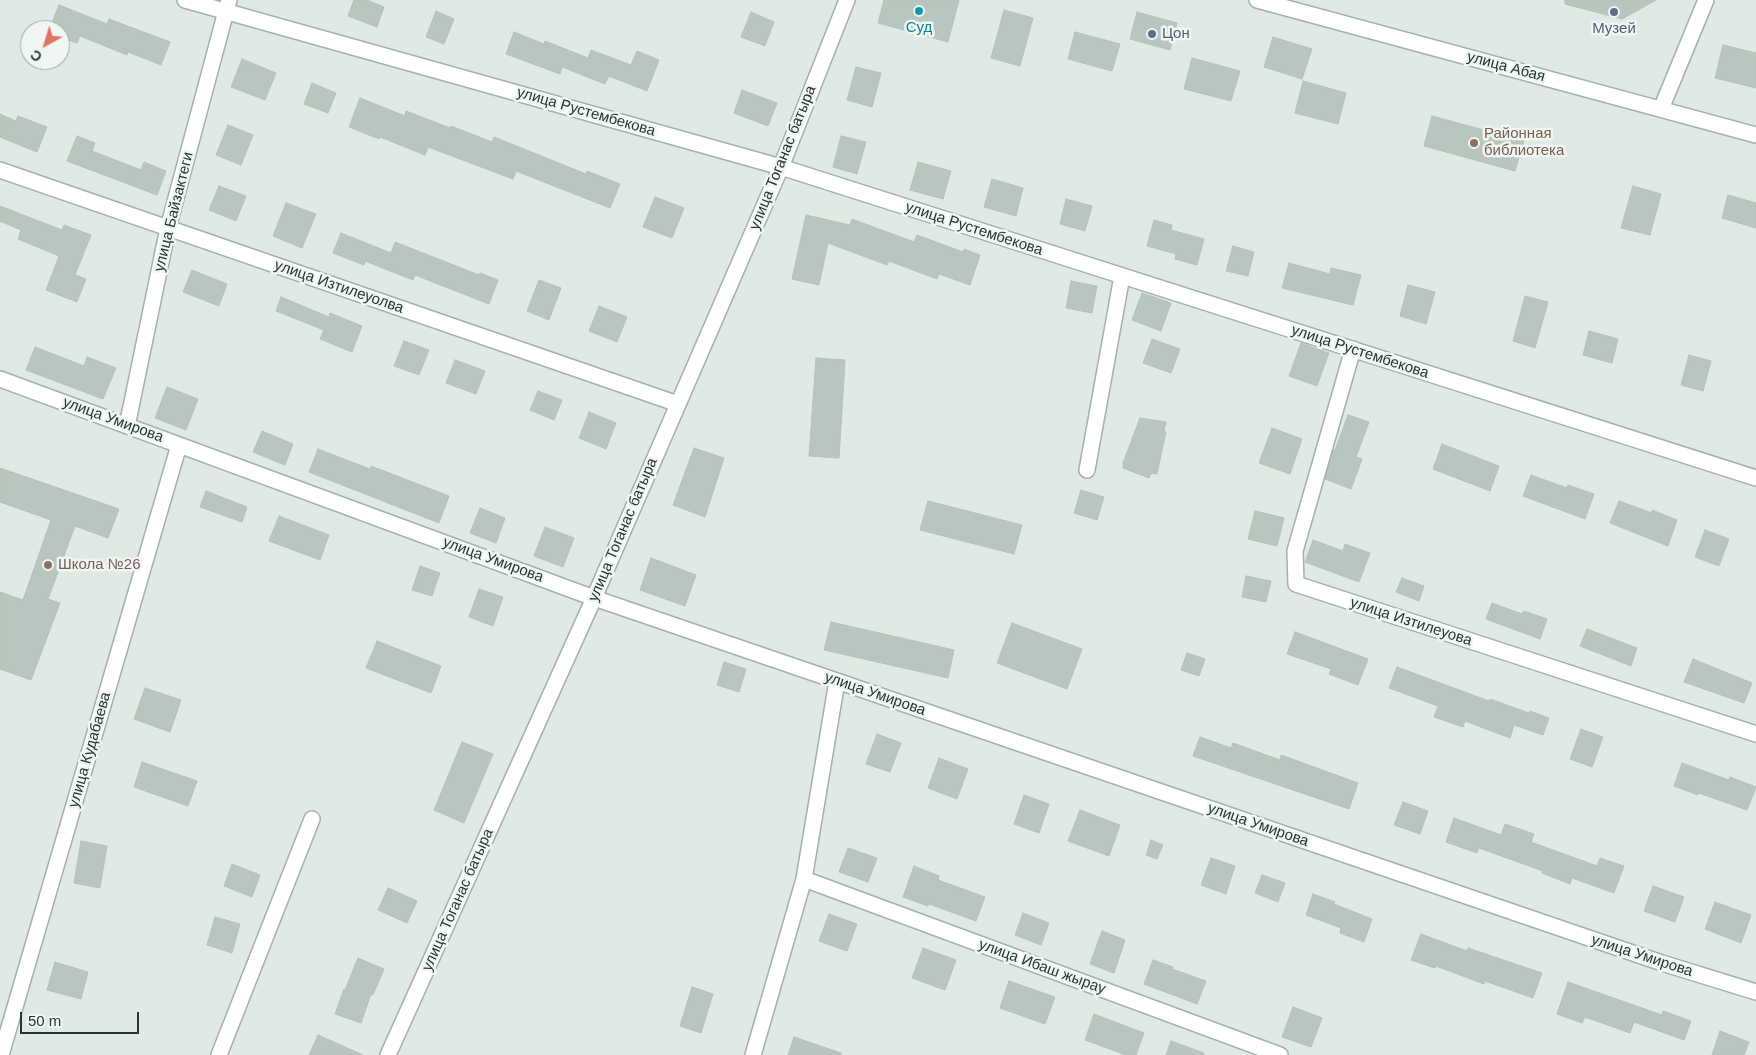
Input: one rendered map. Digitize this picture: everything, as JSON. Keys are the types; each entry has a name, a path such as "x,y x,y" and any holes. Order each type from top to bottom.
{"street":[{"name":"улица Рустембекова","path":"186,0 228,6 781,167 1756,478"},
{"name":"улица Тоганас батыра","path":"388,1055 594,598 781,167 847,0"},
{"name":"улица Абая","path":"1257,0 1756,135"},
{"path":"1661,109 1706,0"},
{"name":"улица Байзактеги","path":"127,426 168,228 228,6"},
{"name":"улица Изтилеуолва","path":"0,170 678,404"},
{"path":"1087,470 1122,276"},
{"name":"улица Изтилеуова","path":"1352,349 1295,551 1296,584 1756,734"},
{"name":"улица Умирова","path":"0,379 594,598 1662,963 1756,992"},
{"name":"улица Кудабаева","path":"1,1055 179,445"},
{"path":"753,1055 804,879 837,681"},
{"path":"220,1055 312,819"},
{"name":"улица Ибаш жырау","path":"804,879 1280,1055"}],"building":[{"path":"354,0 367,0 384,7 377,27 348,16"},
{"name":"Суд","path":"884,0 959,0 948,42 878,23"},
{"name":"Музей","path":"1565,0 1656,0 1622,19 1565,4"},
{"path":"59,5 107,24 109,19 170,42 161,65 128,52 127,55 80,36 77,43 70,41 70,20 53,20"},
{"path":"1004,10 1033,18 1020,66 991,58"},
{"path":"436,11 454,19 444,44 426,37"},
{"path":"751,12 774,22 765,46 741,37"},
{"path":"1137,12 1177,23 1170,50 1130,39"},
{"path":"514,32 544,44 545,41 588,58 591,50 631,65 637,51 659,60 647,91 609,76 605,84 562,67 560,74 506,54"},
{"path":"1075,32 1120,44 1112,71 1068,59"},
{"path":"1273,37 1312,49 1302,79 1264,67"},
{"path":"1723,45 1756,53 1756,88 1715,78"},
{"path":"1192,58 1240,71 1231,101 1184,89"},
{"path":"242,59 276,73 265,100 231,87"},
{"path":"856,67 881,73 872,107 847,100"},
{"path":"1303,81 1346,93 1338,124 1295,113"},
{"path":"312,83 336,93 328,113 304,104"},
{"path":"742,90 777,103 768,126 734,113"},
{"path":"360,98 405,116 406,111 492,142 494,137 586,174 587,171 620,184 610,208 516,171 513,179 428,147 425,155 349,127"},
{"path":"0,114 16,121 18,116 47,127 37,152 0,137"},
{"name":"Районная библиотека","path":"1432,116 1524,141 1515,171 1424,146"},
{"path":"228,125 253,135 241,165 216,155"},
{"path":"77,136 95,143 92,151 141,170 144,162 166,171 157,195 67,161"},
{"path":"841,136 866,142 857,174 833,167"},
{"path":"918,162 951,171 943,199 910,190"},
{"path":"992,179 1023,188 1016,216 984,207"},
{"path":"219,186 246,196 236,221 209,210"},
{"path":"1633,186 1661,194 1650,235 1621,228"},
{"path":"1728,195 1756,203 1756,228 1722,218"},
{"path":"655,197 684,208 672,238 643,227"},
{"path":"1066,199 1092,206 1085,231 1060,224"},
{"path":"286,203 316,214 302,248 273,236"},
{"path":"0,206 62,230 64,225 91,235 75,275 86,279 77,302 46,290 59,256 18,239 21,230 0,221"},
{"path":"806,215 850,225 852,219 914,242 917,235 963,252 964,249 980,255 970,285 939,274 937,279 889,261 887,265 828,243 819,285 792,279"},
{"path":"1154,220 1172,225 1171,230 1204,239 1197,265 1175,259 1176,254 1147,246"},
{"path":"341,233 391,253 395,242 479,275 480,273 498,280 489,304 415,275 413,280 365,261 364,265 333,253"},
{"path":"1233,246 1254,252 1248,276 1226,271"},
{"path":"1289,263 1330,274 1331,268 1361,275 1353,305 1282,288"},
{"path":"192,270 227,284 219,306 183,292"},
{"path":"539,280 561,288 549,320 527,311"},
{"path":"1071,281 1097,286 1092,313 1066,308"},
{"path":"1408,285 1435,292 1426,324 1400,316"},
{"path":"1142,293 1171,303 1161,331 1132,320"},
{"path":"1525,296 1548,302 1535,348 1513,341"},
{"path":"281,297 329,317 330,313 362,326 352,352 320,339 324,330 276,311"},
{"path":"599,306 627,317 617,342 589,331"},
{"path":"1589,331 1618,339 1612,363 1583,355"},
{"path":"1152,339 1180,349 1171,373 1143,363"},
{"path":"404,341 429,350 419,375 394,366"},
{"path":"1301,343 1329,353 1317,386 1289,376"},
{"path":"35,347 84,366 87,357 116,368 103,399 26,370"},
{"path":"1689,355 1711,361 1703,391 1681,385"},
{"path":"816,358 845,360 839,458 809,456"},
{"path":"455,360 485,371 476,394 446,383"},
{"path":"167,387 198,399 186,430 155,418"},
{"path":"538,391 562,400 554,420 530,410"},
{"path":"589,412 616,423 606,449 579,438"},
{"path":"1348,415 1369,422 1356,457 1362,459 1351,489 1325,479"},
{"path":"1140,418 1166,422 1164,431 1166,432 1157,474 1151,473 1149,478 1123,468 1123,463"},
{"path":"1272,428 1302,439 1290,474 1259,463"},
{"path":"262,431 293,444 285,465 253,452"},
{"path":"1442,444 1499,466 1490,491 1433,469"},
{"path":"694,448 724,458 705,517 673,505"},
{"path":"318,449 370,469 371,466 449,496 439,523 309,472"},
{"name":"Школа №26","path":"0,468 119,509 108,538 75,526 48,599 60,603 31,680 0,669 0,592 23,600 51,520 0,502"},
{"path":"1531,475 1567,488 1568,485 1594,494 1585,519 1523,496"},
{"path":"1081,490 1104,497 1097,520 1074,513"},
{"path":"206,491 247,507 242,522 200,507"},
{"path":"928,501 1022,525 1014,554 920,530"},
{"path":"1619,501 1652,513 1652,510 1677,520 1668,546 1610,523"},
{"path":"480,508 505,518 496,543 470,533"},
{"path":"1255,511 1284,518 1277,546 1248,539"},
{"path":"279,516 329,535 320,560 269,541"},
{"path":"545,527 574,538 563,567 534,556"},
{"path":"1705,530 1729,539 1719,566 1695,557"},
{"path":"1313,540 1343,551 1345,544 1370,553 1359,582 1305,562"},
{"path":"651,558 696,575 685,606 640,590"},
{"path":"420,566 440,573 432,596 412,590"},
{"path":"1246,576 1271,581 1266,602 1242,597"},
{"path":"1402,578 1424,586 1419,601 1396,592"},
{"path":"479,589 503,597 493,626 469,617"},
{"path":"1492,603 1522,614 1524,611 1547,619 1540,639 1486,619"},
{"path":"831,622 954,650 948,678 824,650"},
{"path":"1012,623 1082,649 1067,689 997,663"},
{"path":"1587,629 1637,648 1631,666 1580,646"},
{"path":"1295,632 1368,659 1358,685 1329,674 1331,669 1287,654"},
{"path":"377,641 441,666 431,693 366,668"},
{"path":"1187,653 1205,659 1199,676 1181,670"},
{"path":"1693,659 1752,683 1744,703 1684,682"},
{"path":"724,662 746,669 739,692 717,685"},
{"path":"1397,667 1489,701 1490,699 1549,718 1543,735 1514,725 1510,738 1465,721 1463,727 1434,717 1438,706 1389,688"},
{"path":"145,688 181,700 170,732 134,719"},
{"path":"1581,729 1603,737 1592,767 1570,759"},
{"path":"877,734 901,743 890,772 866,764"},
{"path":"1200,737 1231,748 1233,743 1280,760 1281,755 1358,783 1349,809 1193,756"},
{"path":"462,742 493,754 464,823 434,810"},
{"path":"939,758 968,769 957,799 928,788"},
{"path":"142,762 197,781 188,806 134,787"},
{"path":"1682,763 1729,780 1730,777 1756,787 1747,810 1674,786"},
{"path":"1024,795 1049,804 1039,833 1014,824"},
{"path":"1403,802 1428,811 1420,834 1394,825"},
{"path":"1080,810 1120,825 1109,856 1068,841"},
{"path":"1454,818 1501,835 1505,824 1534,834 1531,842 1597,866 1600,858 1624,866 1614,893 1572,878 1570,884 1542,873 1543,871 1479,848 1477,853 1446,842"},
{"path":"1151,840 1163,845 1157,859 1146,855"},
{"path":"81,841 107,846 100,888 74,883"},
{"path":"848,848 877,858 868,882 839,872"},
{"path":"1211,858 1235,866 1226,894 1201,885"},
{"path":"232,864 260,875 252,897 224,886"},
{"path":"914,866 939,876 938,880 985,897 976,921 903,897"},
{"path":"1262,875 1285,883 1278,902 1255,893"},
{"path":"1653,886 1684,897 1675,922 1644,911"},
{"path":"388,888 417,901 407,923 378,910"},
{"path":"1313,894 1372,919 1364,942 1340,933 1341,928 1306,915"},
{"path":"1715,902 1751,915 1741,943 1705,929"},
{"path":"1023,913 1049,923 1041,945 1015,935"},
{"path":"829,914 857,924 847,951 819,941"},
{"path":"215,917 240,924 232,953 207,945"},
{"path":"1102,931 1125,940 1114,973 1090,964"},
{"path":"1421,934 1467,951 1468,948 1542,973 1533,998 1485,981 1484,984 1436,966 1435,968 1411,960"},
{"path":"923,948 956,960 945,990 912,978"},
{"path":"358,958 384,969 373,995 371,994 361,1023 335,1014"},
{"path":"1153,960 1206,981 1197,1004 1144,984"},
{"path":"55,962 88,972 81,999 47,990"},
{"path":"1009,981 1055,997 1045,1024 1000,1008"},
{"path":"1568,982 1662,1015 1663,1011 1691,1021 1684,1040 1634,1022 1630,1033 1585,1017 1582,1023 1557,1014"},
{"path":"692,987 713,994 701,1033 680,1026"},
{"path":"1293,1007 1322,1018 1311,1047 1282,1037"},
{"path":"1094,1014 1144,1033 1136,1055 1126,1055 1085,1040"},
{"path":"1720,1031 1749,1042 1744,1055 1712,1055"},
{"path":"318,1035 363,1055 309,1055"},
{"path":"794,1037 841,1053 841,1055 788,1055"},
{"path":"1171,1041 1204,1053 1204,1055 1166,1055"}],"place":[{"name":"Суд","path":"919,11"},
{"name":"Музей","path":"1614,12"},
{"name":"Цон","path":"1152,34"},
{"name":"Районная библиотека","path":"1474,143"},
{"name":"Школа №26","path":"48,565"}]}
